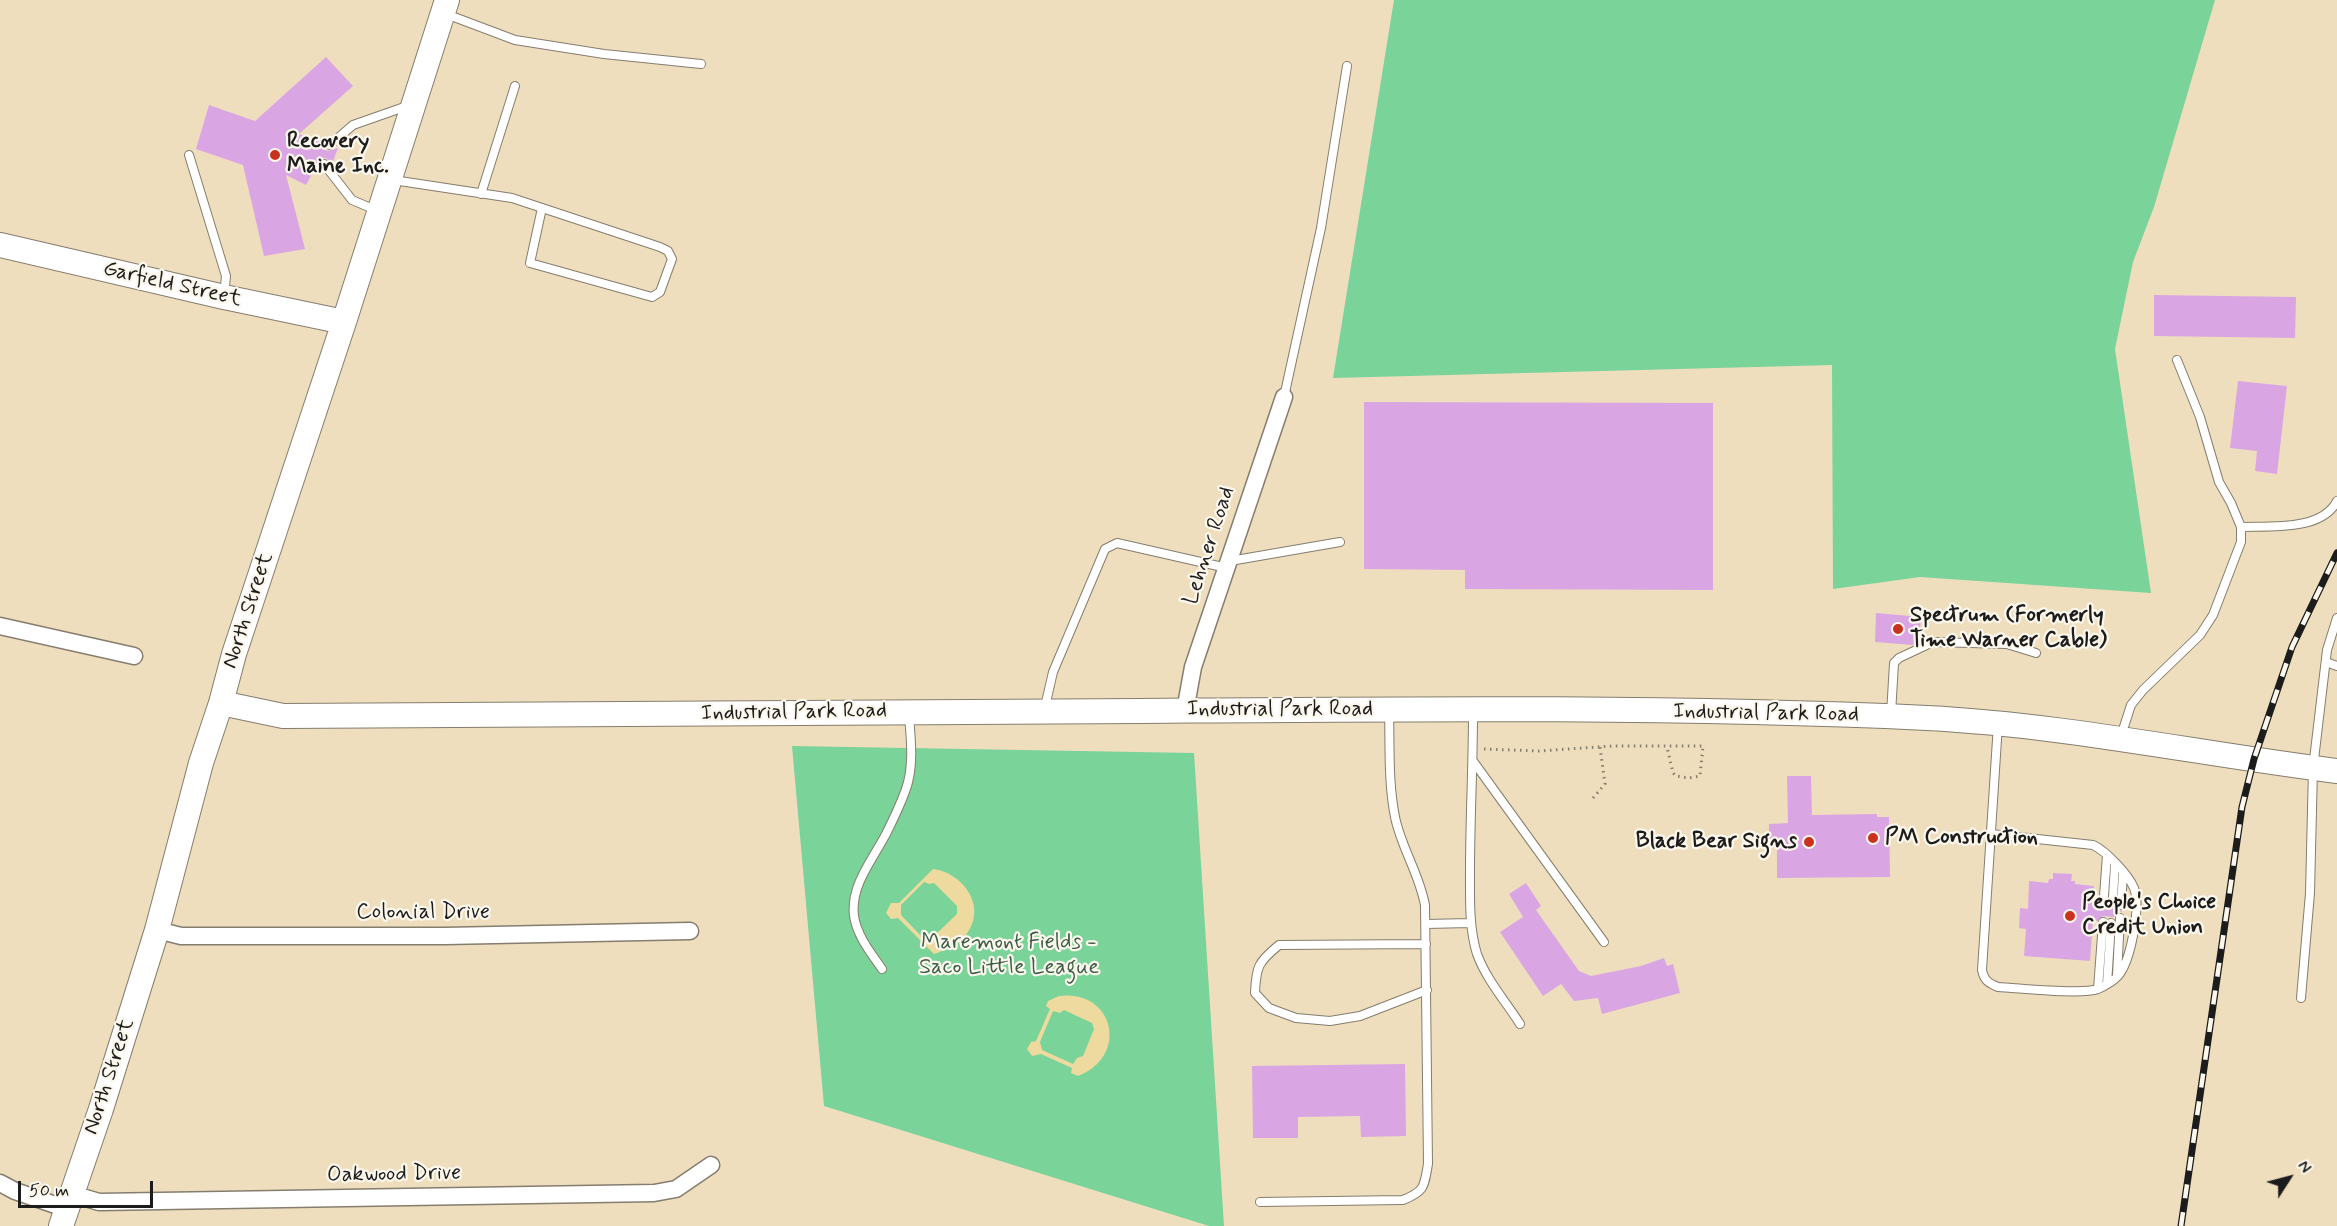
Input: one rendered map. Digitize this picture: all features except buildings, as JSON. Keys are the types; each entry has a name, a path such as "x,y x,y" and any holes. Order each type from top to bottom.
{"main road":[{"name":"North Street","path":"67,1210 102,1109 157,930 201,763 234,654 345,322 445,6"},
{"name":"Garfield Street","path":"0,245 224,297 345,322"},
{"name":"Industrial Park Road","path":"221,703 283,716 1473,709 1765,712 1998,724 2120,739 2337,771"}],"street":[{"name":"Lehner Road","path":"1185,711 1193,667 1284,397"},
{"path":"0,626 134,656"},
{"name":"Colonial Drive","path":"157,930 176,935 205,936 445,936 690,931"},
{"name":"Oakwood Drive","path":"0,1183 15,1191 67,1210 99,1202 654,1193 676,1189 711,1165"}],"lane":[{"path":"445,6 514,40 604,54 701,64"},
{"path":"1284,397 1321,228 1347,66"},
{"path":"481,194 515,86"},
{"path":"330,145 353,125 414,104"},
{"path":"189,155 226,276 224,297"},
{"path":"324,164 352,200 380,212"},
{"path":"390,179 512,198 542,208 668,251 672,259 660,292 652,297 530,263 542,208"},
{"path":"2120,739 2131,705 2143,690 2200,635 2213,615 2239,551 2242,534 2231,503 2219,482 2200,417 2177,360"},
{"path":"2241,527 2286,525 2317,520 2327,514 2337,501"},
{"path":"1043,712 1053,672 1105,549 1118,543 1228,565 1340,542"},
{"path":"2301,998 2310,893 2313,768 2327,650 2337,618"},
{"path":"1890,717 1894,663 1899,658 1934,642 2007,644 2036,653"},
{"path":"2326,662 2337,666"},
{"path":"1473,709 1470,923 1477,953 1484,969 1520,1024"},
{"path":"1260,1202 1403,1200 1418,1194 1425,1183 1428,1164 1426,924 1422,888 1395,818 1391,791 1389,710"},
{"path":"882,969 860,935 854,918 853,904 860,879 888,830 907,788 912,757 909,712"},
{"path":"1991,834 2093,845 2115,864 2135,892 2135,920 2128,955 2116,977 2098,989 2074,991 1998,987 1988,984 1984,978 1982,970 1998,724"},
{"path":"1473,761 1604,942"},
{"path":"2107,855 2108,897 2115,864"},
{"path":"2121,904 2123,874"},
{"path":"2098,989 2111,921"},
{"path":"2111,921 2116,977"},
{"path":"2107,984 2111,921"},
{"path":"1426,924 1470,923"},
{"path":"1426,944 1279,945 1263,959 1256,975 1256,993 1269,1008 1296,1018 1330,1021 1360,1016 1427,990"}],"path":[{"path":"1473,749 1539,751 1600,747 1703,746 1700,776 1689,778 1676,776 1673,773 1667,747"},
{"path":"1593,798 1605,784 1600,747"}],"green space":[{"path":"1394,0 2215,0 2154,207 2133,262 2115,349 2151,593 1920,577 1833,589 1832,365 1333,378"},
{"name":"Maremont Fields - Saco Little League","path":"792,746 1194,753 1224,1226 1209,1226 824,1106"}],"sand":[{"path":"933,869 944,872 954,877 969,893 973,902 972,924 960,942 934,954 898,918 891,919 886,913 891,903 899,903","holes":["924,882 934,883 957,906 957,914 933,937 923,938 901,915 901,905"]},
{"path":"1059,996 1078,997 1092,1003 1103,1013 1109,1026 1109,1040 1105,1054 1094,1067 1078,1076 1071,1073 1072,1068 1041,1054 1032,1056 1027,1049 1031,1042 1036,1041 1050,1009 1046,1006 1048,1001","holes":["1064,1010 1092,1023 1094,1029 1083,1056 1077,1058 1073,1064 1042,1050 1040,1042 1053,1011 1060,1013"]}],"railway":[{"path":"2181,1226 2242,807 2254,759 2292,647 2337,553"}],"place":[{"name":"Recovery Maine Inc.","path":"275,155"},
{"name":"Spectrum (Formerly Time Warner Cable)","path":"1898,629"},
{"name":"PM Construction","path":"1873,838"},
{"name":"Black Bear Signs","path":"1809,842"},
{"name":"People's Choice Credit Union","path":"2070,916"}]}
